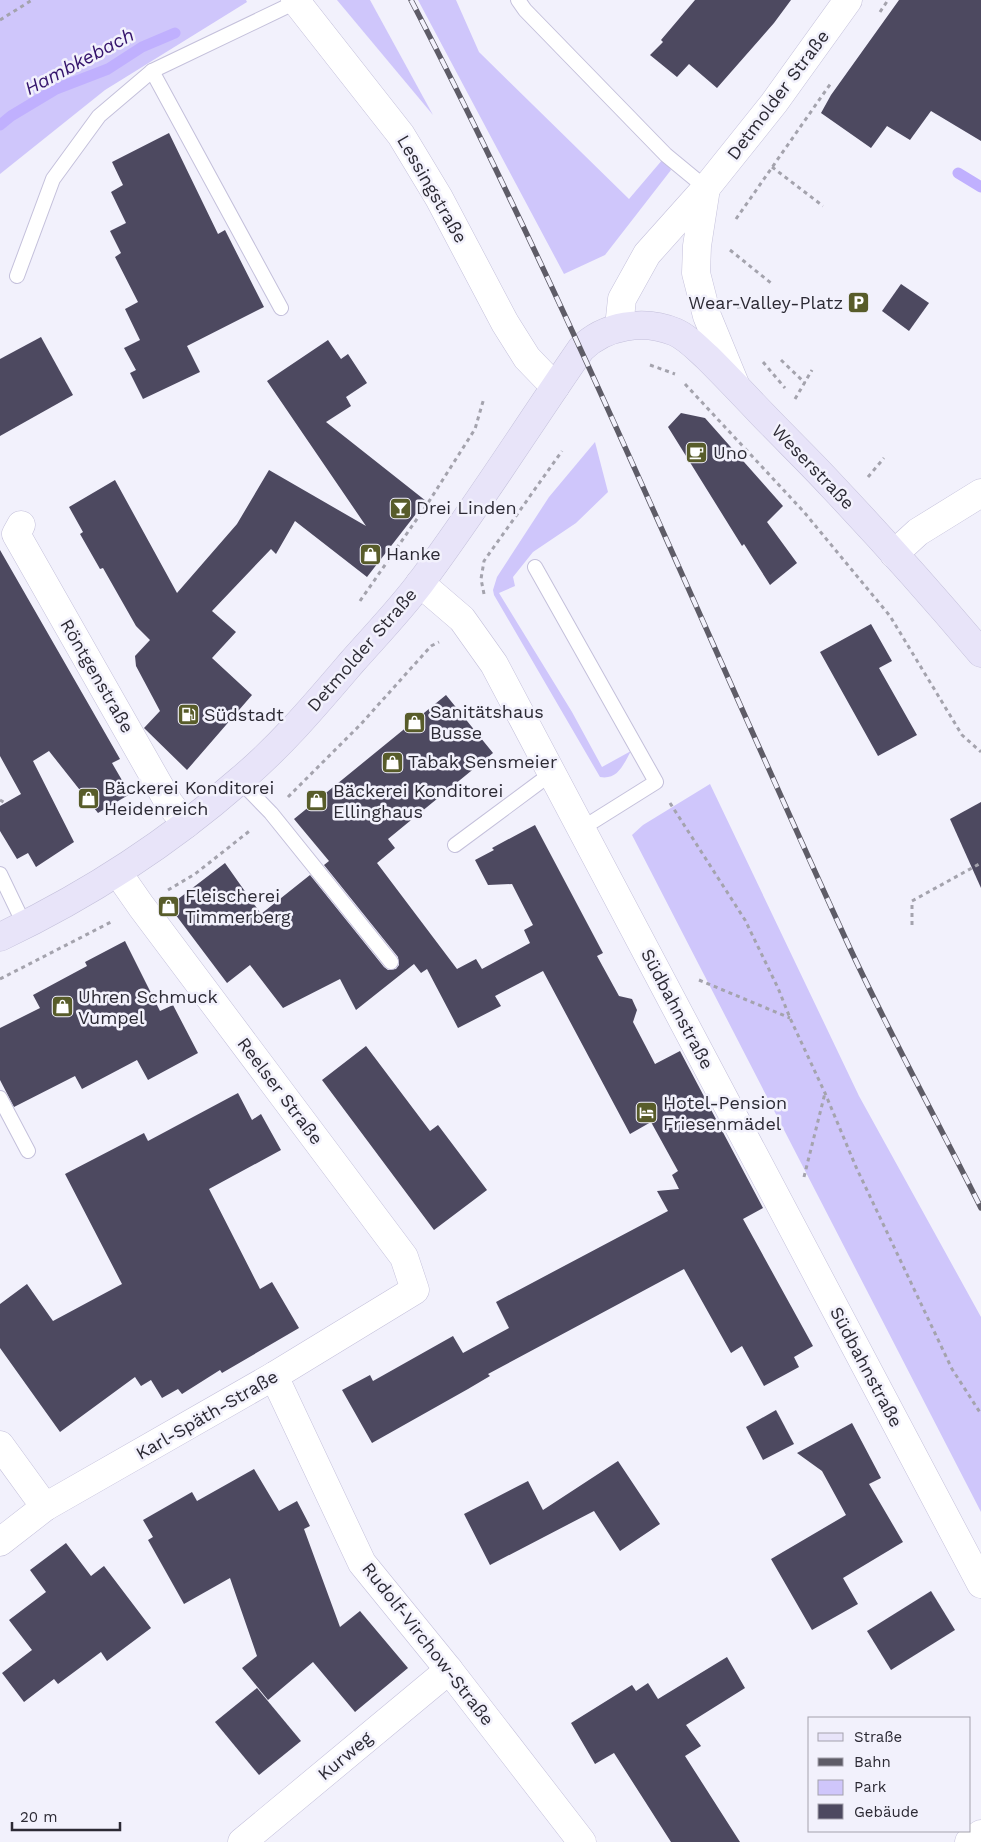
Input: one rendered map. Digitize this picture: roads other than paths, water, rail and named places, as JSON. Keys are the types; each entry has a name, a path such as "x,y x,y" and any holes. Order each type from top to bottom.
{"main road":[{"name":"Weserstraße","path":"620,327 636,325 660,327 677,333 696,347 735,384 832,486 981,653"},
{"name":"Detmolder Straße","path":"0,938 25,926 118,873 186,824 240,780 314,706 420,583 514,449 580,349 590,339 620,327"}],"street":[{"name":"Detmolder Straße","path":"620,327 622,299 647,254 706,188 774,103 848,0"},
{"name":"Lessingstraße","path":"296,1 401,135 439,198 505,323 527,358 555,387"},
{"name":"Detmolder Straße","path":"706,188 697,246 696,273 707,316 735,384"},
{"path":"894,554 918,532 981,493"},
{"name":"Röntgenstraße","path":"21,525 16,534 169,803 186,824"},
{"name":"Südbahnstraße","path":"420,583 462,619 494,664 981,1584"},
{"name":"Reelser Straße","path":"118,873 146,914 404,1257 415,1290"},
{"name":"Karl-Späth-Straße","path":"0,1542 45,1507 274,1376 415,1290"},
{"name":"Rudolf-Virchow-Straße","path":"274,1376 362,1563 449,1670 582,1842"},
{"path":"0,1445 45,1507"},
{"name":"Kurweg","path":"242,1842 449,1670"},
{"path":"969,1842 981,1834"}],"lane":[{"path":"518,0 525,10 666,155 706,188"},
{"path":"17,276 53,179 99,116 152,71 296,1"},
{"path":"152,71 281,308"},
{"path":"535,566 656,782 582,828"},
{"path":"455,845 552,773"},
{"path":"240,780 271,813 391,962"},
{"path":"0,874 25,926"},
{"path":"0,1098 28,1151"}],"waterway":[{"name":"Hambkebach","path":"0,125 11,116 56,89 108,69 142,47 175,33"},
{"name":"Hambkebach","path":"958,173 981,187"}],"railway":[{"path":"411,0 470,116 581,351 848,944 896,1043 981,1208"}],"place":[{"name":"Wear-Valley-Platz","path":"859,303"},
{"name":"Uno","path":"697,453"},
{"name":"Drei Linden","path":"400,508"},
{"name":"Hanke","path":"370,554"},
{"name":"Südstadt","path":"188,715"},
{"name":"Sanitätshaus Busse","path":"414,722"},
{"name":"Tabak Sensmeier","path":"392,762"},
{"name":"Bäckerei Konditorei Heidenreich","path":"88,798"},
{"name":"Bäckerei Konditorei Ellinghaus","path":"317,801"},
{"name":"Fleischerei Timmerberg","path":"169,906"},
{"name":"Uhren Schmuck Vumpel","path":"62,1007"},
{"name":"Hotel-Pension Friesenmädel","path":"647,1113"}]}
